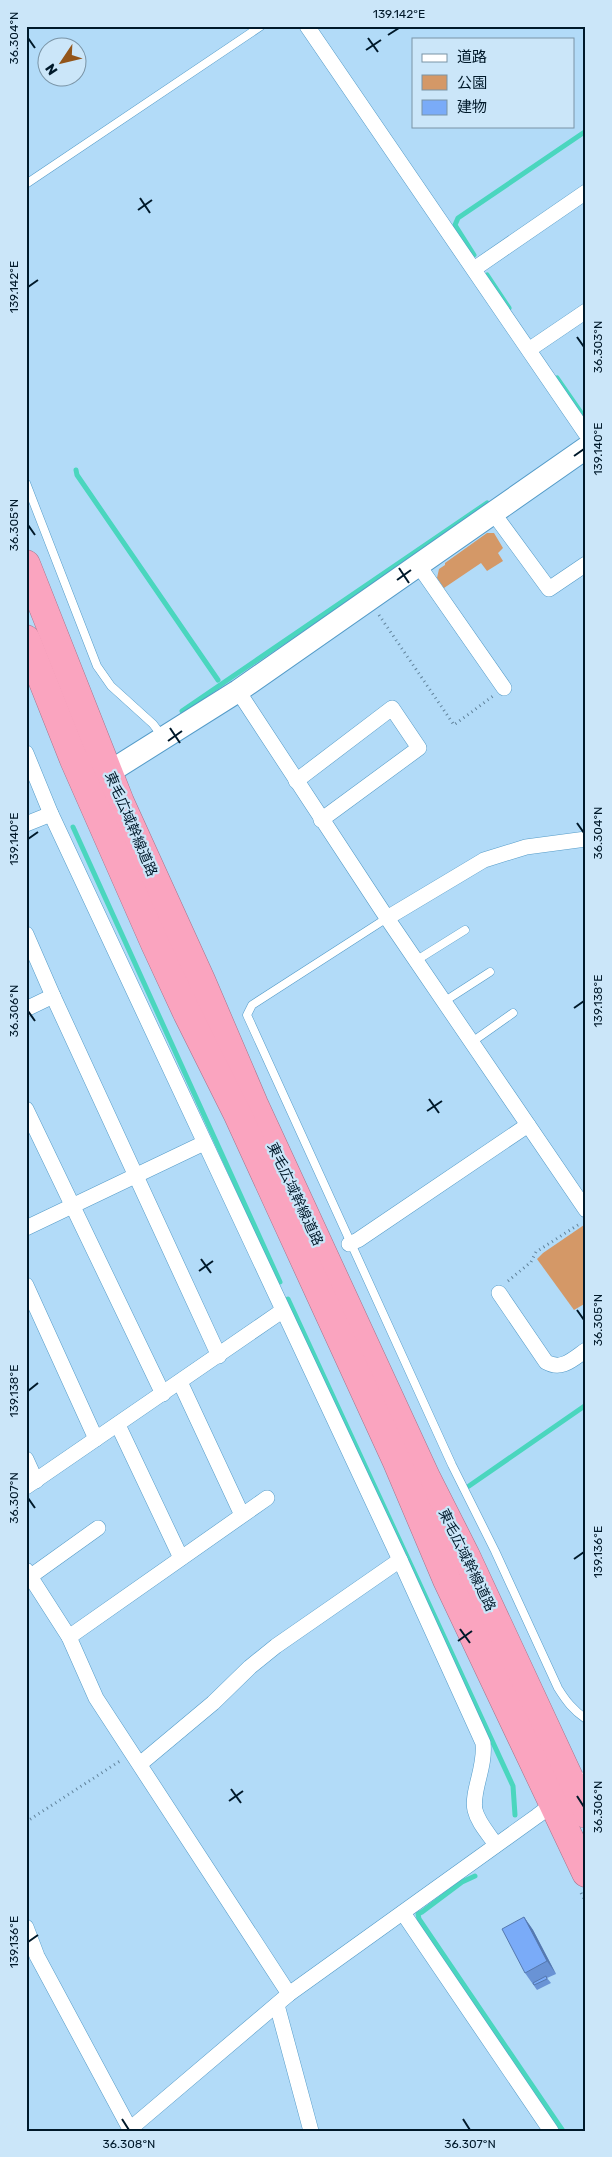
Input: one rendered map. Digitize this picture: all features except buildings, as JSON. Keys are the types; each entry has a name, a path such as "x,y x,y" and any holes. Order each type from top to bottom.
{"highway":[{"name":"東毛広域幹線道路","path":"26,564 120,802 254,1104 570,1791 586,1873"},
{"name":"東毛広域幹線道路","path":"26,639 86,786 183,1004 237,1113 397,1462 447,1580 570,1791 586,1814"}],"street":[{"path":"307,26 530,349 586,434"},
{"path":"474,269 586,192"},
{"path":"530,349 586,310"},
{"path":"86,786 238,691 586,448"},
{"path":"494,514 549,589 586,564"},
{"path":"419,566 504,688"},
{"path":"238,691 321,820 586,1210"},
{"path":"296,781 392,708 419,748 321,820"},
{"path":"26,753 51,814 400,1560 483,1744 484,1757 474,1802 475,1811 496,1844"},
{"path":"26,824 51,814"},
{"path":"387,918 484,860 526,847 586,839"},
{"path":"26,934 219,1356"},
{"path":"26,1009 53,996"},
{"path":"26,1109 162,1394"},
{"path":"349,1244 358,1240 528,1124"},
{"path":"26,1228 204,1143"},
{"path":"26,1286 96,1440"},
{"path":"500,1294 546,1362 557,1367 563,1366 586,1350"},
{"path":"26,1459 31,1484 282,1311"},
{"path":"180,1382 242,1515"},
{"path":"118,1425 181,1558"},
{"path":"68,1637 267,1498"},
{"path":"98,1528 29,1573 68,1637 96,1698 289,1994"},
{"path":"136,1758 213,1703 250,1667 276,1646 400,1560"},
{"path":"26,1927 37,1956 131,2130 289,1994 570,1791"},
{"path":"403,1912 551,2131"},
{"path":"277,2005 311,2131"}],"lane":[{"path":"26,184 261,26"},
{"path":"26,483 97,666 111,686 153,724 163,738"},
{"path":"387,918 252,1005 247,1015 349,1244 558,1688 566,1702 586,1719"},
{"path":"417,960 465,930"},
{"path":"445,1001 490,972"},
{"path":"472,1042 513,1013"}],"path":[{"path":"368,600 454,724 504,688"},
{"path":"500,1294 506,1283 531,1262 536,1252 586,1221"},
{"path":"26,1822 136,1758"}],"green space":[{"path":"487,533 494,533 503,548 498,553 503,561 487,571 481,563 444,588 437,578 439,569"},
{"path":"584,1225 586,1303 574,1310 537,1259"}],"waterway":[{"path":"474,255 455,225 458,218 586,131"},
{"path":"487,275 509,308"},
{"path":"557,378 584,417"},
{"path":"76,470 77,475 218,680"},
{"path":"182,711 487,503"},
{"path":"73,827 280,1282"},
{"path":"288,1299 513,1786 515,1815"},
{"path":"469,1486 586,1405"},
{"path":"475,1876 462,1882 418,1914 419,1919 563,2131"}]}
